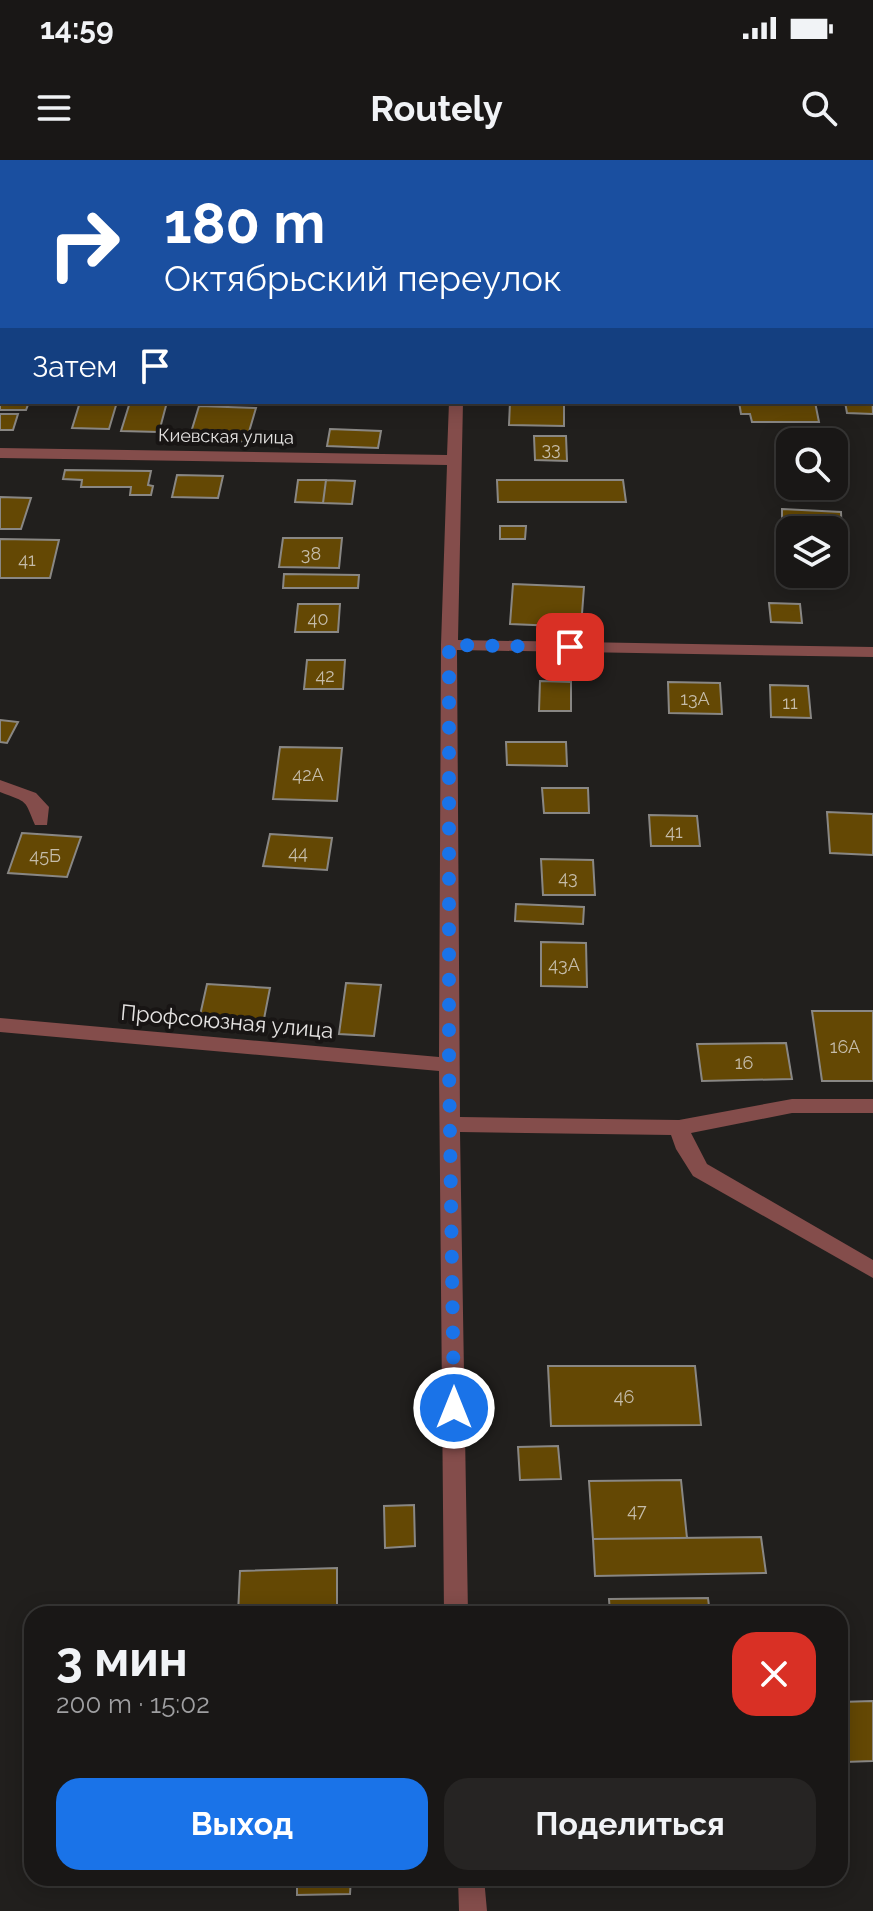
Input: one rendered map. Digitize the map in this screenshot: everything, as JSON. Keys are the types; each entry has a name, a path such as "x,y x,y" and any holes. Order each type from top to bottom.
{"street":[{"path":"456,404 449,645 449,1065 456,1606"},
{"name":"Киевская улица","path":"0,453 452,460"},
{"path":"449,645 873,652"},
{"path":"0,786 30,797 40,807 41,821"},
{"name":"Профсоюзная улица","path":"0,1025 449,1065"},
{"path":"451,1124 679,1128 792,1106 873,1106"},
{"path":"679,1128 686,1149 700,1170 873,1270"},
{"path":"471,1886 473,1911"}],"building":[{"path":"0,404 28,404 26,410 0,410"},
{"path":"79,404 116,404 109,429 72,428"},
{"path":"129,404 166,404 159,432 121,431"},
{"path":"510,404 564,404 564,426 509,425"},
{"path":"739,404 815,404 819,422 752,422 750,414 741,414"},
{"path":"845,404 873,404 873,414 847,413"},
{"path":"199,406 256,408 246,442 189,439"},
{"path":"0,414 18,414 13,430 0,430"},
{"path":"330,429 381,431 378,448 327,446"},
{"path":"534,436 566,436 567,461 535,460"},
{"path":"65,470 151,471 148,485 153,486 151,495 130,495 131,487 81,487 82,480 63,479"},
{"path":"177,475 223,476 218,498 172,497"},
{"path":"298,480 326,480 323,503 295,502"},
{"path":"326,480 355,481 352,504 323,503"},
{"path":"497,480 623,480 626,502 498,502"},
{"path":"0,497 31,498 21,529 0,529"},
{"path":"782,509 841,512 841,516 782,516"},
{"path":"500,526 526,526 525,539 500,539"},
{"path":"283,538 342,538 339,568 279,567"},
{"path":"0,539 59,540 50,578 0,578"},
{"path":"284,574 359,575 358,588 283,588"},
{"path":"513,584 584,587 581,627 510,624"},
{"path":"769,603 800,604 802,623 771,622"},
{"path":"298,604 340,604 338,632 295,632"},
{"path":"307,660 345,660 343,689 304,689"},
{"path":"540,681 571,682 571,711 539,711"},
{"path":"668,682 720,683 722,714 669,713"},
{"path":"770,685 808,686 811,718 771,717"},
{"path":"0,720 18,722 7,743 0,742"},
{"path":"506,742 566,742 567,766 507,765"},
{"path":"280,747 342,748 337,801 273,799"},
{"path":"542,788 588,788 589,813 544,813"},
{"path":"827,812 873,814 873,855 830,853"},
{"path":"649,815 697,816 700,846 651,846"},
{"path":"22,833 81,837 67,877 8,873"},
{"path":"270,834 332,838 327,870 263,866"},
{"path":"541,859 593,860 595,895 543,895"},
{"path":"516,904 584,907 583,924 515,921"},
{"path":"541,942 586,943 587,987 541,986"},
{"path":"346,983 381,985 374,1036 339,1034"},
{"path":"207,984 270,988 263,1024 199,1020"},
{"path":"812,1011 873,1011 873,1081 822,1081"},
{"path":"786,1043 792,1079 702,1081 697,1044"},
{"path":"548,1366 695,1366 701,1425 551,1426"},
{"path":"558,1446 561,1479 520,1480 518,1447"},
{"path":"681,1480 687,1538 593,1539 589,1481"},
{"path":"414,1505 415,1546 385,1548 384,1506"},
{"path":"761,1537 766,1573 595,1576 593,1539"},
{"path":"337,1568 337,1606 238,1606 240,1571"},
{"path":"708,1598 709,1606 609,1606 609,1599"},
{"path":"873,1701 873,1761 848,1762 848,1702"},
{"path":"297,1886 350,1886 350,1894 297,1895"}],"route":[{"path":"454,1408 449,1065 449,645 570,647"}]}
